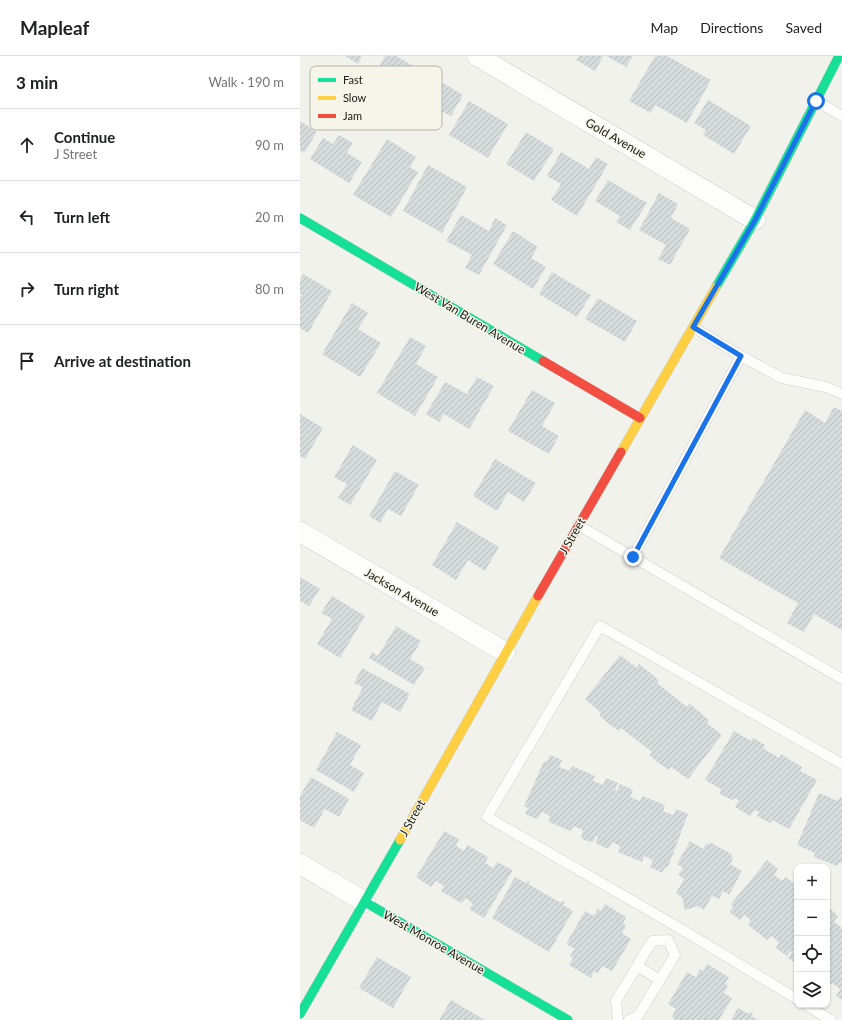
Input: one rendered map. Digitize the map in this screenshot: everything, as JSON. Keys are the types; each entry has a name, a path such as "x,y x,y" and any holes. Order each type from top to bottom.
{"street":[{"name":"Gold Avenue","path":"477,56 755,220"},
{"name":"J Street","path":"300,1014 365,902 505,652 755,220 839,56"},
{"name":"West Van Buren Avenue","path":"300,218 640,418"},
{"name":"Jackson Avenue","path":"300,532 505,652"},
{"name":"West Monroe Avenue","path":"300,864 568,1020"}],"lane":[{"path":"816,101 842,116"},
{"path":"693,327 741,356 782,378 826,387 842,394"},
{"path":"633,557 741,356"},
{"path":"578,525 842,679"},
{"path":"794,997 676,926 487,817 600,626 842,764"},
{"path":"668,940 676,926"},
{"path":"618,1020 616,1001 652,941 668,940"},
{"path":"629,1020 638,1016 675,955 668,940"},
{"path":"637,966 660,980"},
{"path":"811,1008 831,1020"}],"building":[{"path":"345,56 362,56 358,64"},
{"path":"385,56 396,56 414,66 379,66"},
{"path":"579,56 603,56 595,71 576,60"},
{"path":"606,56 633,56 626,67"},
{"path":"655,56 667,56 711,80 687,123 655,105 651,113 629,101"},
{"path":"442,82 463,95 451,116 443,112 442,114"},
{"path":"708,100 751,126 734,154 703,135 706,130 694,123"},
{"path":"469,101 508,124 488,158 449,135"},
{"path":"300,121 310,127 310,130 317,132 304,153 300,150"},
{"path":"526,132 554,149 534,181 506,164"},
{"path":"339,135 353,143 347,153 362,162 349,183 310,159 323,138 333,144"},
{"path":"387,139 416,157 410,167 418,172 391,217 353,195"},
{"path":"561,152 589,169 596,157 608,164 577,216 551,200 561,184 547,176"},
{"path":"428,165 467,187 442,233 403,211"},
{"path":"608,180 647,203 630,230 616,222 620,216 595,201"},
{"path":"659,193 678,204 671,218 690,229 670,265 658,259 666,245 639,230"},
{"path":"461,215 489,231 495,218 507,225 479,275 465,268 472,255 446,241"},
{"path":"513,231 538,247 531,258 546,267 533,289 493,264"},
{"path":"552,272 591,295 577,317 539,294"},
{"path":"303,274 332,291 308,333 300,328 300,298 302,295 300,293 300,280"},
{"path":"598,298 637,321 625,342 585,319"},
{"path":"352,303 368,313 358,329 381,343 360,377 322,354"},
{"path":"410,337 426,346 416,364 438,377 415,416 377,393"},
{"path":"477,377 494,386 469,429 444,414 439,422 426,414 445,382 467,394"},
{"path":"532,390 555,403 542,426 559,436 549,454 508,431"},
{"path":"834,407 842,411 842,630 814,614 804,632 787,623 798,603 719,558 805,410 825,423"},
{"path":"300,414 323,428 305,459 300,456"},
{"path":"353,445 377,460 350,505 338,498 347,484 334,477"},
{"path":"495,459 536,483 524,502 508,492 497,511 473,496"},
{"path":"395,471 419,485 401,516 388,509 380,523 369,516"},
{"path":"457,522 499,547 485,571 468,560 456,580 432,565"},
{"path":"300,577 320,589 309,606 300,601"},
{"path":"332,596 365,616 340,658 317,644 332,619 321,613"},
{"path":"396,626 421,641 410,659 425,668 414,685 369,658 372,652 378,656"},
{"path":"620,655 637,668 639,664 659,680 657,683 687,707 690,704 709,720 707,723 722,735 688,779 671,767 669,770 659,763 649,755 652,752 621,728 619,731 609,724 599,715 601,713 585,699"},
{"path":"362,668 410,694 400,712 382,702 372,721 351,710 363,687 354,683"},
{"path":"734,731 751,741 753,738 765,745 763,748 779,758 781,754 802,767 800,771 817,780 789,829 772,820 770,823 757,816 759,812 755,810 750,816 735,807 739,800 735,798 732,800 720,794 721,789 705,780"},
{"path":"337,732 361,745 350,765 364,773 354,792 316,770"},
{"path":"550,755 562,760 559,767 570,771 572,766 595,776 593,781 603,785 606,778 618,783 615,791 617,791 620,784 633,790 630,797 640,801 642,796 665,805 663,811 673,815 676,809 688,814 668,867 665,867 662,873 650,867 653,860 644,856 642,862 618,852 620,846 612,842 608,849 595,843 598,837 596,836 593,842 587,841 581,838 583,830 574,826 570,831 549,822 550,816 542,812 537,819 525,814 528,808 524,806 544,761 547,762"},
{"path":"311,777 349,799 339,817 325,809 314,828 300,820 300,796"},
{"path":"819,793 838,801 840,797 842,798 842,863 839,863 837,866 814,857 815,853 797,845"},
{"path":"444,831 459,839 456,846 464,851 467,845 488,857 485,863 493,868 497,862 513,870 484,918 469,909 473,904 466,898 461,903 441,891 444,886 436,881 431,887 416,877"},
{"path":"690,841 703,849 706,844 712,843 731,854 733,859 730,864 742,871 729,895 723,891 719,899 712,896 704,910 698,906 685,910 682,897 676,893 684,879 678,875 683,868 677,864"},
{"path":"767,860 778,869 774,875 782,881 786,877 794,884 794,962 788,958 792,952 790,951 787,956 776,948 779,942 771,936 767,940 748,925 751,920 744,915 740,920 729,912 733,907 731,904"},
{"path":"515,877 526,883 528,881 530,882 528,884 561,903 562,901 565,902 563,905 573,911 549,952 492,918"},
{"path":"605,904 626,917 623,924 626,926 622,933 631,939 612,971 602,966 598,973 594,971 591,978 569,965 573,958 570,956 575,949 566,944 585,911 594,916 598,909 601,911"},
{"path":"830,909 838,916 834,922 842,928 842,1000 836,996 840,989 832,983 830,984"},
{"path":"377,957 411,977 393,1008 359,988"},
{"path":"707,964 729,977 725,984 728,986 724,993 732,998 719,1020 675,1020 672,1017 676,1009 668,1004 687,972 696,977 700,969 703,971"},
{"path":"451,1000 485,1020 439,1020"},
{"path":"738,1008 749,1014 750,1012 753,1013 751,1016 759,1020 731,1020"}],"traffic: fast":[{"path":"716,287 755,220 839,56"},
{"path":"300,218 543,361"},
{"path":"300,1014 400,840"},
{"path":"365,902 568,1020"}],"traffic: slow":[{"path":"621,452 716,287"},
{"path":"400,840 538,596"}],"traffic: jam":[{"path":"543,361 640,418"},
{"path":"538,596 621,452"}],"route":[{"path":"633,557 741,356 693,327 755,220 816,101"}]}
